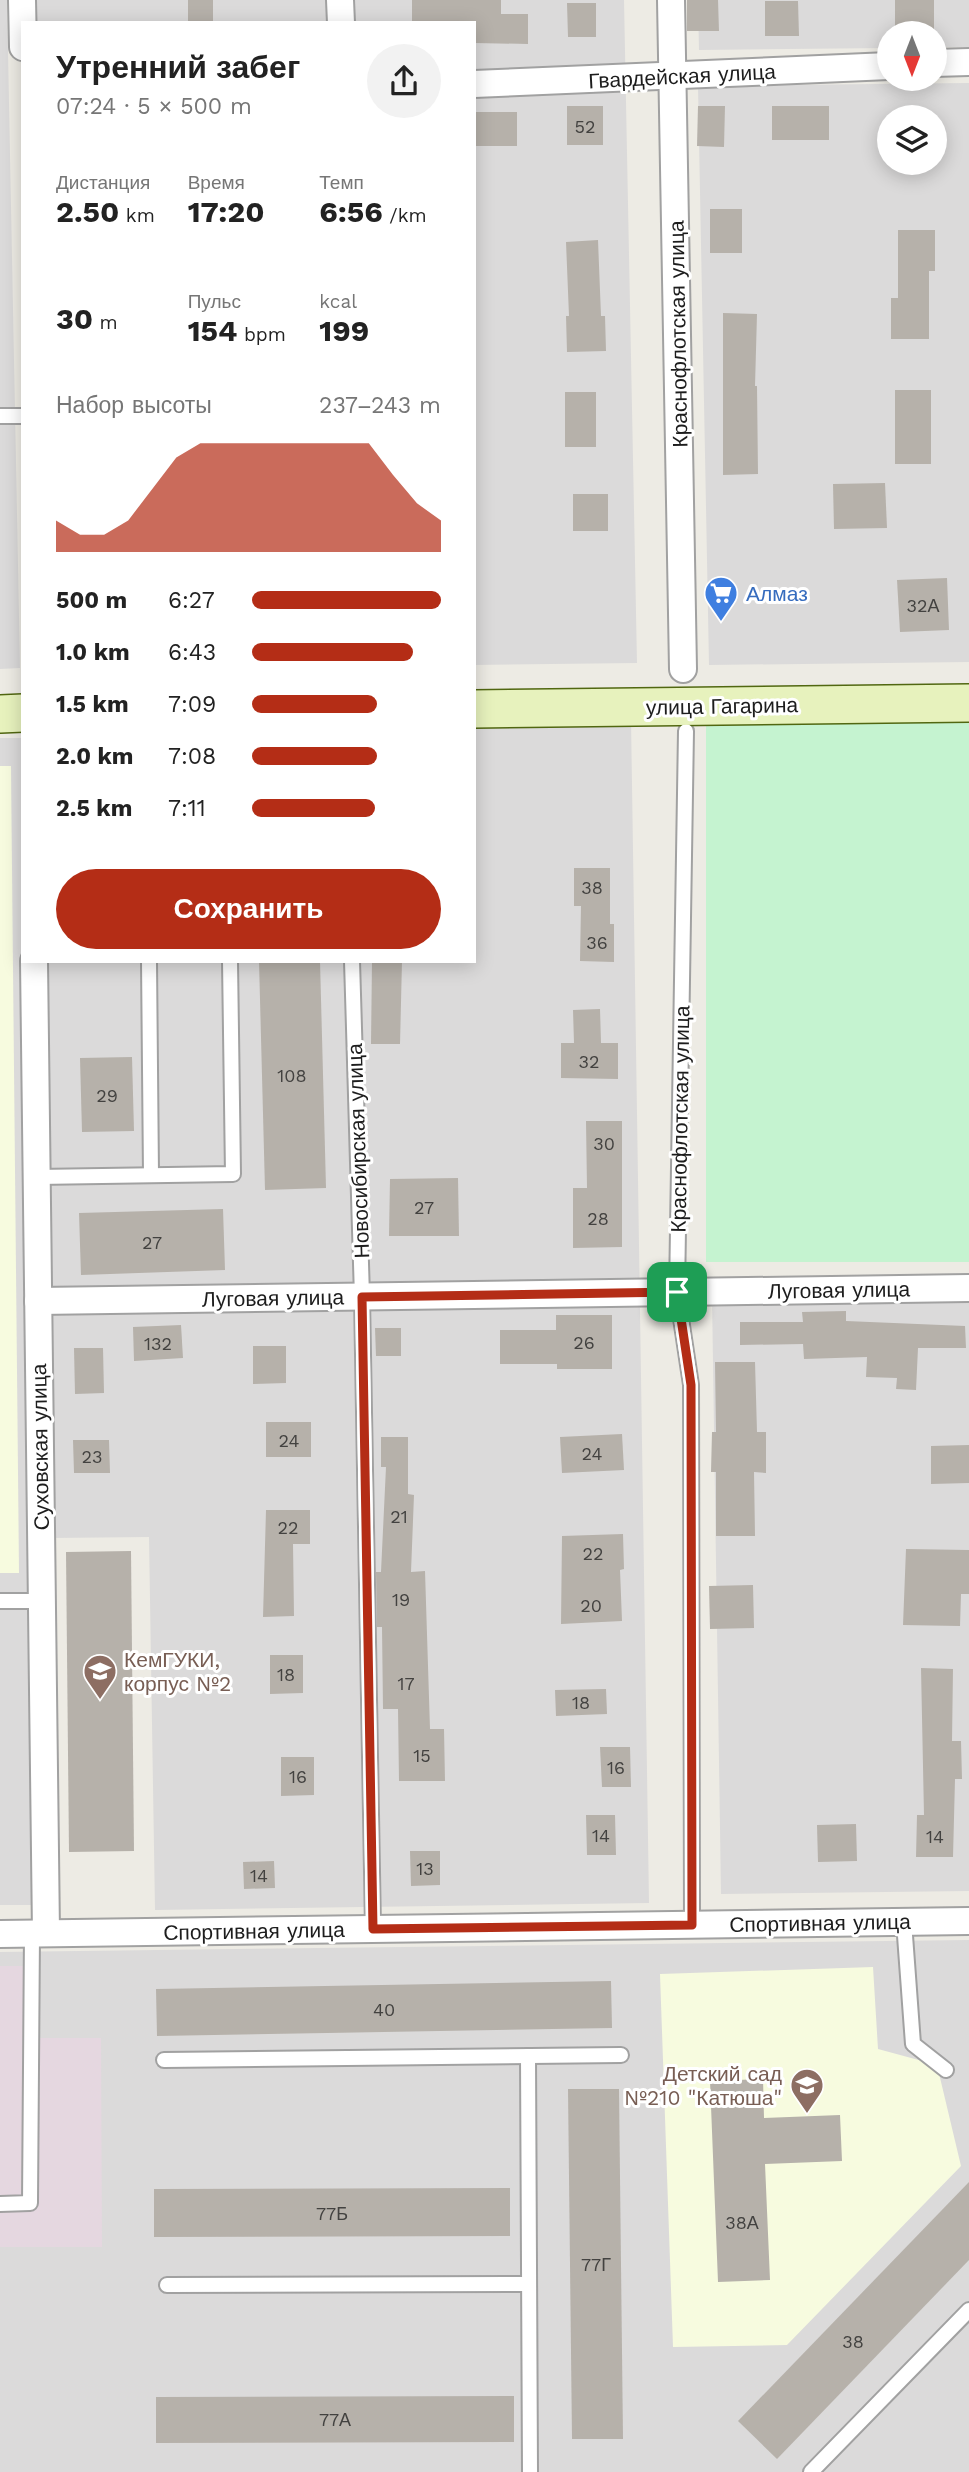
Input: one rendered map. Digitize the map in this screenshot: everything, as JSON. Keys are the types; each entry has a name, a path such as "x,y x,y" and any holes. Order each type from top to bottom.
{"street":[{"path":"22,0 22,21"},
{"path":"340,0 341,21"},
{"name":"Краснофлотская улица","path":"671,0 684,669"},
{"path":"947,63 969,62"},
{"name":"Гвардейская улица","path":"476,84 877,67"},
{"name":"улица Гагарина","path":"476,709 969,703"},
{"path":"0,714 21,713"},
{"name":"Суховская улица","path":"34,963 42,1601 39,1933"},
{"name":"Луговая улица","path":"38,1301 969,1288"},
{"name":"Спортивная улица","path":"0,1934 969,1922"}],"lane":[{"path":"0,416 21,416"},
{"name":"Краснофлотская улица","path":"686,731 677,1292 691,1385 692,1925"},
{"path":"149,963 151,1175"},
{"path":"37,1177 233,1174 230,963"},
{"name":"Новосибирская улица","path":"352,963 362,1297 373,1929"},
{"path":"0,1601 42,1601"},
{"path":"904,1922 913,2044 946,2070"},
{"path":"0,2204 30,2203 39,1933"},
{"path":"164,2060 621,2055"},
{"path":"528,2056 530,2472"},
{"path":"167,2285 529,2284"},
{"path":"811,2472 969,2310"}],"shaded area":[{"path":"0,0 7,0 20,668 0,669"},
{"path":"30,0 624,0 637,663 476,665 476,21 30,21"},
{"path":"698,0 969,0 969,47 947,47 947,21 877,21 877,48 699,50"},
{"path":"947,83 969,83 969,662 709,665 698,86 877,84 877,91 947,91"},
{"path":"631,719 649,1903 155,1910 149,1537 51,1538 42,963 476,963 476,721"},
{"path":"0,738 21,738 21,963 25,963 33,1905 0,1905"},
{"path":"0,766 11,766 19,1573 0,1573"},
{"path":"969,1294 969,1891 721,1894 712,1296"},
{"path":"969,1940 969,2472 0,2472 0,1952"},
{"path":"0,1966 35,1966 36,2038 101,2038 102,2247 0,2247"},
{"name":"Детский сад №210 \"Катюша\"","path":"873,1967 878,2049 937,2065 961,2166 787,2345 673,2347 660,1974"}],"green space":[{"path":"706,713 969,713 969,1262 706,1262"}],"building":[{"path":"188,0 213,0 213,21 188,21"},
{"path":"412,0 501,0 501,14 528,14 528,44 476,43 476,21 412,21"},
{"path":"687,0 718,0 719,31 687,31"},
{"path":"895,0 934,0 934,21 895,21"},
{"path":"765,1 798,1 799,36 765,36"},
{"path":"567,3 596,3 596,37 568,37"},
{"path":"567,106 603,106 603,145 567,145"},
{"path":"698,106 725,106 724,147 697,146"},
{"path":"772,106 829,106 829,140 772,140"},
{"path":"476,112 517,112 517,146 476,146"},
{"path":"710,209 742,209 742,253 710,253"},
{"path":"898,230 935,230 935,271 929,271 929,339 891,339 891,298 898,298"},
{"path":"598,240 601,316 605,316 606,351 567,352 566,316 569,316 566,242"},
{"path":"723,313 757,314 755,386 758,474 723,475"},
{"path":"895,390 931,390 931,464 895,464"},
{"path":"565,392 596,392 596,447 565,447"},
{"path":"885,483 887,528 834,529 833,484"},
{"path":"573,494 608,494 608,531 573,531"},
{"path":"947,578 949,630 900,632 897,580"},
{"path":"574,868 610,868 610,924 614,924 614,962 580,961 581,906 574,906"},
{"path":"259,963 320,963 326,1188 265,1190"},
{"path":"372,963 402,963 400,1044 371,1044"},
{"path":"600,1009 601,1043 618,1043 618,1079 561,1078 561,1043 574,1043 573,1010"},
{"path":"132,1057 134,1131 82,1132 80,1058"},
{"path":"586,1121 622,1121 622,1247 573,1248 573,1188 587,1188"},
{"path":"458,1178 459,1236 389,1236 390,1179"},
{"path":"223,1209 225,1270 81,1275 79,1213"},
{"path":"846,1311 846,1321 965,1326 966,1348 918,1348 916,1390 896,1389 897,1378 866,1377 867,1357 804,1359 803,1344 740,1345 740,1322 803,1322 802,1312"},
{"path":"556,1315 612,1315 612,1369 557,1369 557,1364 500,1364 500,1330 556,1330"},
{"path":"181,1325 183,1358 134,1361 133,1327"},
{"path":"375,1328 401,1328 401,1356 376,1356"},
{"path":"253,1346 286,1346 286,1383 253,1384"},
{"path":"74,1348 103,1348 104,1393 75,1394"},
{"path":"715,1362 755,1362 757,1432 766,1432 766,1473 754,1472 755,1536 716,1536 716,1472 711,1472 712,1432 716,1432"},
{"path":"266,1422 311,1422 311,1457 266,1457"},
{"path":"622,1434 624,1470 562,1473 560,1437"},
{"path":"381,1437 408,1437 408,1494 414,1495 411,1572 425,1571 430,1729 444,1729 445,1781 399,1781 398,1709 383,1709 382,1627 377,1627 376,1572 381,1572 386,1467 381,1467"},
{"path":"73,1440 109,1440 110,1473 74,1473"},
{"path":"969,1445 969,1483 931,1484 931,1446"},
{"path":"266,1510 310,1510 310,1544 293,1544 294,1616 263,1617"},
{"path":"623,1534 624,1569 620,1570 622,1621 561,1624 562,1536"},
{"path":"906,1549 969,1550 969,1594 961,1594 960,1626 903,1625"},
{"name":"КемГУКИ, корпус №2","path":"131,1551 134,1851 69,1852 66,1552"},
{"path":"753,1585 754,1628 710,1629 709,1586"},
{"path":"270,1655 303,1655 303,1693 270,1694"},
{"path":"921,1668 953,1669 952,1741 961,1741 962,1779 955,1779 953,1857 916,1857 917,1815 924,1815"},
{"path":"606,1689 607,1714 556,1716 555,1690"},
{"path":"600,1747 630,1747 631,1787 602,1787"},
{"path":"281,1757 314,1757 314,1795 281,1796"},
{"path":"586,1815 615,1815 616,1855 587,1855"},
{"path":"856,1824 857,1861 818,1862 817,1825"},
{"path":"410,1851 440,1851 440,1885 411,1886"},
{"path":"274,1861 275,1888 244,1889 243,1862"},
{"path":"611,1981 612,2028 157,2036 156,1989"},
{"path":"763,2079 764,2118 840,2115 842,2161 765,2164 770,2280 718,2282 710,2081"},
{"path":"568,2089 619,2089 623,2439 572,2439"},
{"path":"969,2182 969,2260 777,2459 738,2421"},
{"path":"510,2188 510,2236 154,2237 154,2189"},
{"path":"514,2396 514,2442 156,2443 156,2397"}],"place":[{"name":"Алмаз","path":"721,623"},
{"name":"КемГУКИ, корпус №2","path":"100,1701"},
{"name":"Детский сад №210 \"Катюша\"","path":"807,2115"}],"route":[{"path":"677,1292 691,1385 692,1925 373,1929 362,1297 677,1292"}]}
